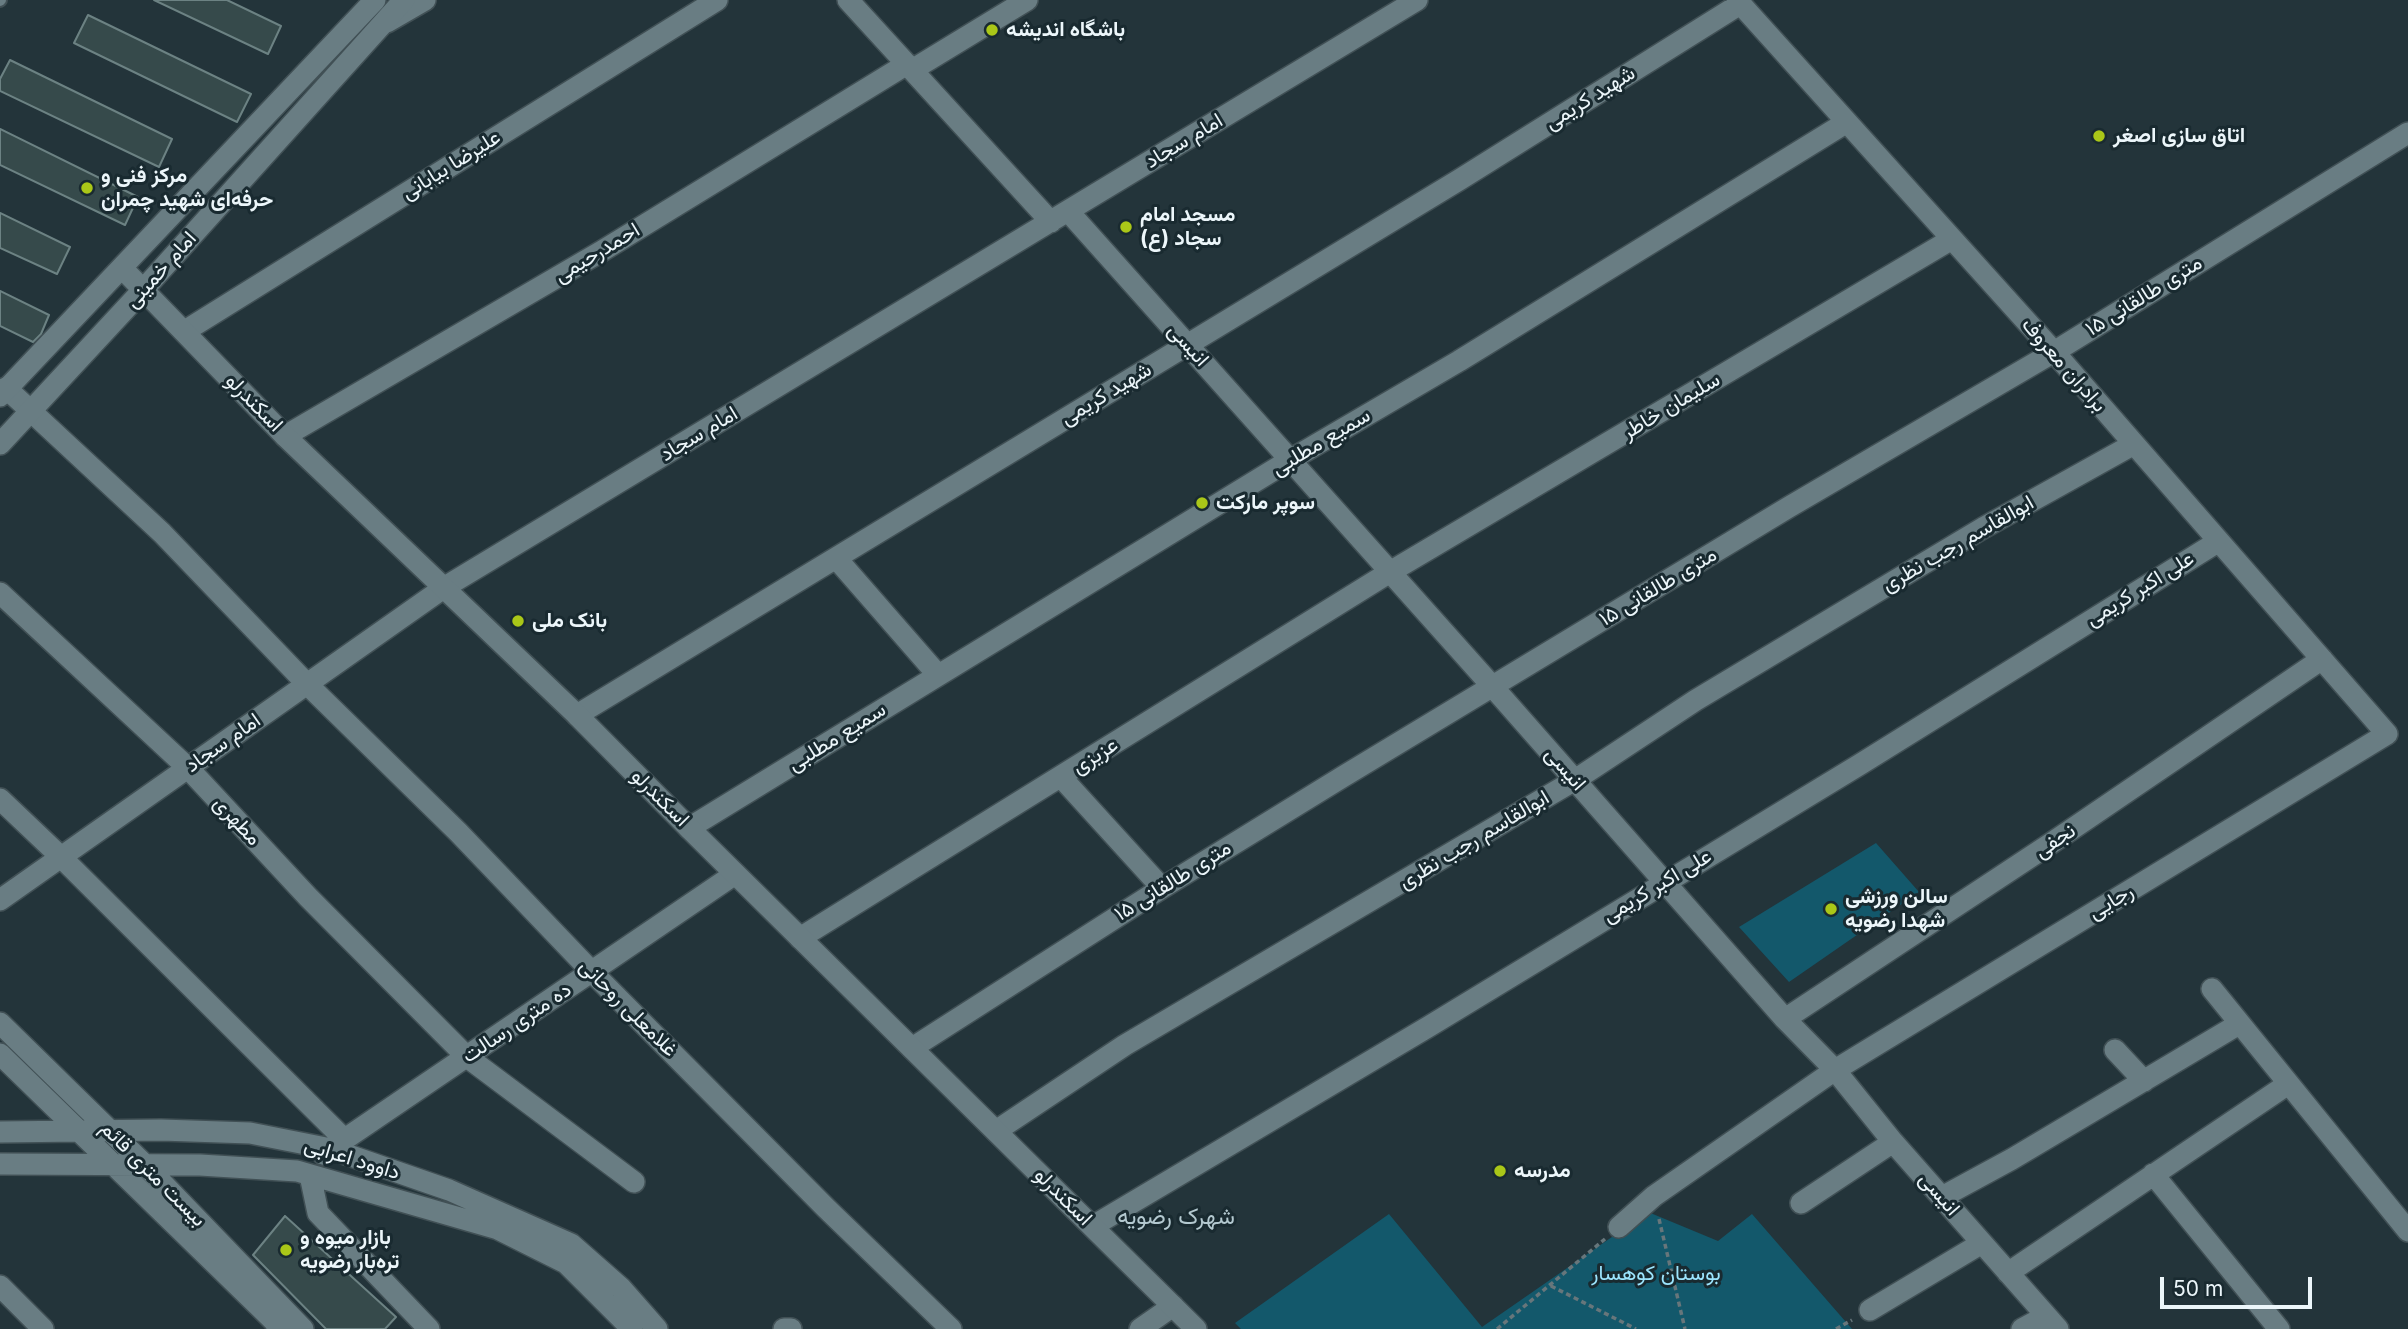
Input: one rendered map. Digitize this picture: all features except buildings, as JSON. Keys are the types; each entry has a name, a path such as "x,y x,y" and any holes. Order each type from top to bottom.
{"street":[{"name":"امام خمینی","path":"3,392 375,0"},
{"name":"امام خمینی","path":"0,444 144,290 404,0"},
{"path":"382,24 425,0"},
{"name":"علیرضا بیابانی","path":"185,331 717,0"},
{"name":"انیسی","path":"848,0 909,67 1188,345 1785,1019 1835,1070 1893,1142 2052,1322"},
{"name":"احمدرحیمی","path":"285,436 1027,0"},
{"name":"امام سجاد","path":"0,900 445,587 1417,0"},
{"name":"برادران معروف","path":"1738,2 2054,352 2388,734"},
{"name":"شهید کریمی","path":"577,715 1460,180 1738,2"},
{"name":"سمیع مطلبی","path":"689,828 1847,122"},
{"name":"۱۵ متری طالقانی","path":"912,1048 1162,888 1790,507 2054,352 2408,133"},
{"name":"سلیمان خاطر","path":"1390,572 1952,239"},
{"name":"اسکندرلو","path":"122,268 285,436 577,715 1196,1329"},
{"name":"غلامعلی روحانی","path":"3,392 31,411 162,533 307,684 458,832 592,972 826,1208 951,1329"},
{"name":"ابوالقاسم رجب نظری","path":"996,1131 1125,1045 1575,780 1696,700 1983,528 2134,443"},
{"name":"علی اکبر کریمی","path":"1093,1227 1859,765 2219,541"},
{"path":"835,558 939,675"},
{"name":"عزیزی","path":"800,938 1390,572"},
{"name":"مطهری","path":"0,593 188,768 308,897 467,1057 634,1182"},
{"name":"نجفی","path":"1785,1019 2322,659"},
{"name":"رجایی","path":"1619,1227 1654,1196 1835,1070 2388,734"},
{"path":"1061,777 1162,888"},
{"path":"0,799 61,857 338,1144"},
{"name":"ده متری رسالت","path":"304,1173 338,1144 735,874"},
{"path":"2212,989 2408,1231"},
{"name":"بیست متری قائم","path":"0,1023 111,1130 303,1329"},
{"path":"1941,1197 2012,1159 2239,1024"},
{"path":"2115,1050 2144,1081"},
{"name":"بیست متری قائم","path":"0,1054 274,1321 279,1329"},
{"path":"2008,1273 2288,1084"},
{"name":"داوود اعرابی","path":"0,1132 111,1130 250,1133 338,1144 571,1244 621,1288 657,1329"},
{"path":"1801,1202 1893,1142"},
{"name":"داوود اعرابی","path":"0,1164 145,1165 304,1173 498,1228 566,1263 632,1329"},
{"path":"304,1173 318,1213 429,1329"},
{"path":"2153,1174 2279,1329"},
{"path":"1870,1310 1982,1243"},
{"path":"0,1286 43,1329"},
{"path":"1140,1329 1173,1306"},
{"path":"2022,1329 2052,1322"},
{"path":"784,1329 791,1329"}],"path":[{"path":"1654,1196 1685,1329"},
{"path":"1497,1329 1619,1227"},
{"path":"1551,1286 1636,1329"}],"green space":[{"name":"سالن ورزشی شهدا رضویه","path":"1876,843 1919,892 1789,982 1739,927"},
{"name":"بوستان کوهسار","path":"1648,1212 1718,1241 1752,1214 1852,1329 1241,1329 1235,1323 1389,1214 1482,1327"}],"place":[{"name":"باشگاه اندیشه","path":"992,30"},
{"name":"اتاق سازی اصغر","path":"2099,136"},
{"name":"مرکز فنی و حرفه‌ای شهید چمران","path":"87,188"},
{"name":"مسجد امام سجاد (ع)","path":"1126,227"},
{"name":"سوپر مارکت","path":"1202,503"},
{"name":"بانک ملی","path":"518,621"},
{"name":"سالن ورزشی شهدا رضویه","path":"1831,909"},
{"name":"مدرسه","path":"1500,1171"},
{"name":"بازار میوه و تره‌بار رضویه","path":"286,1250"}],"district":[{"name":"شهرک رضویه","path":"1176,1217"}]}
